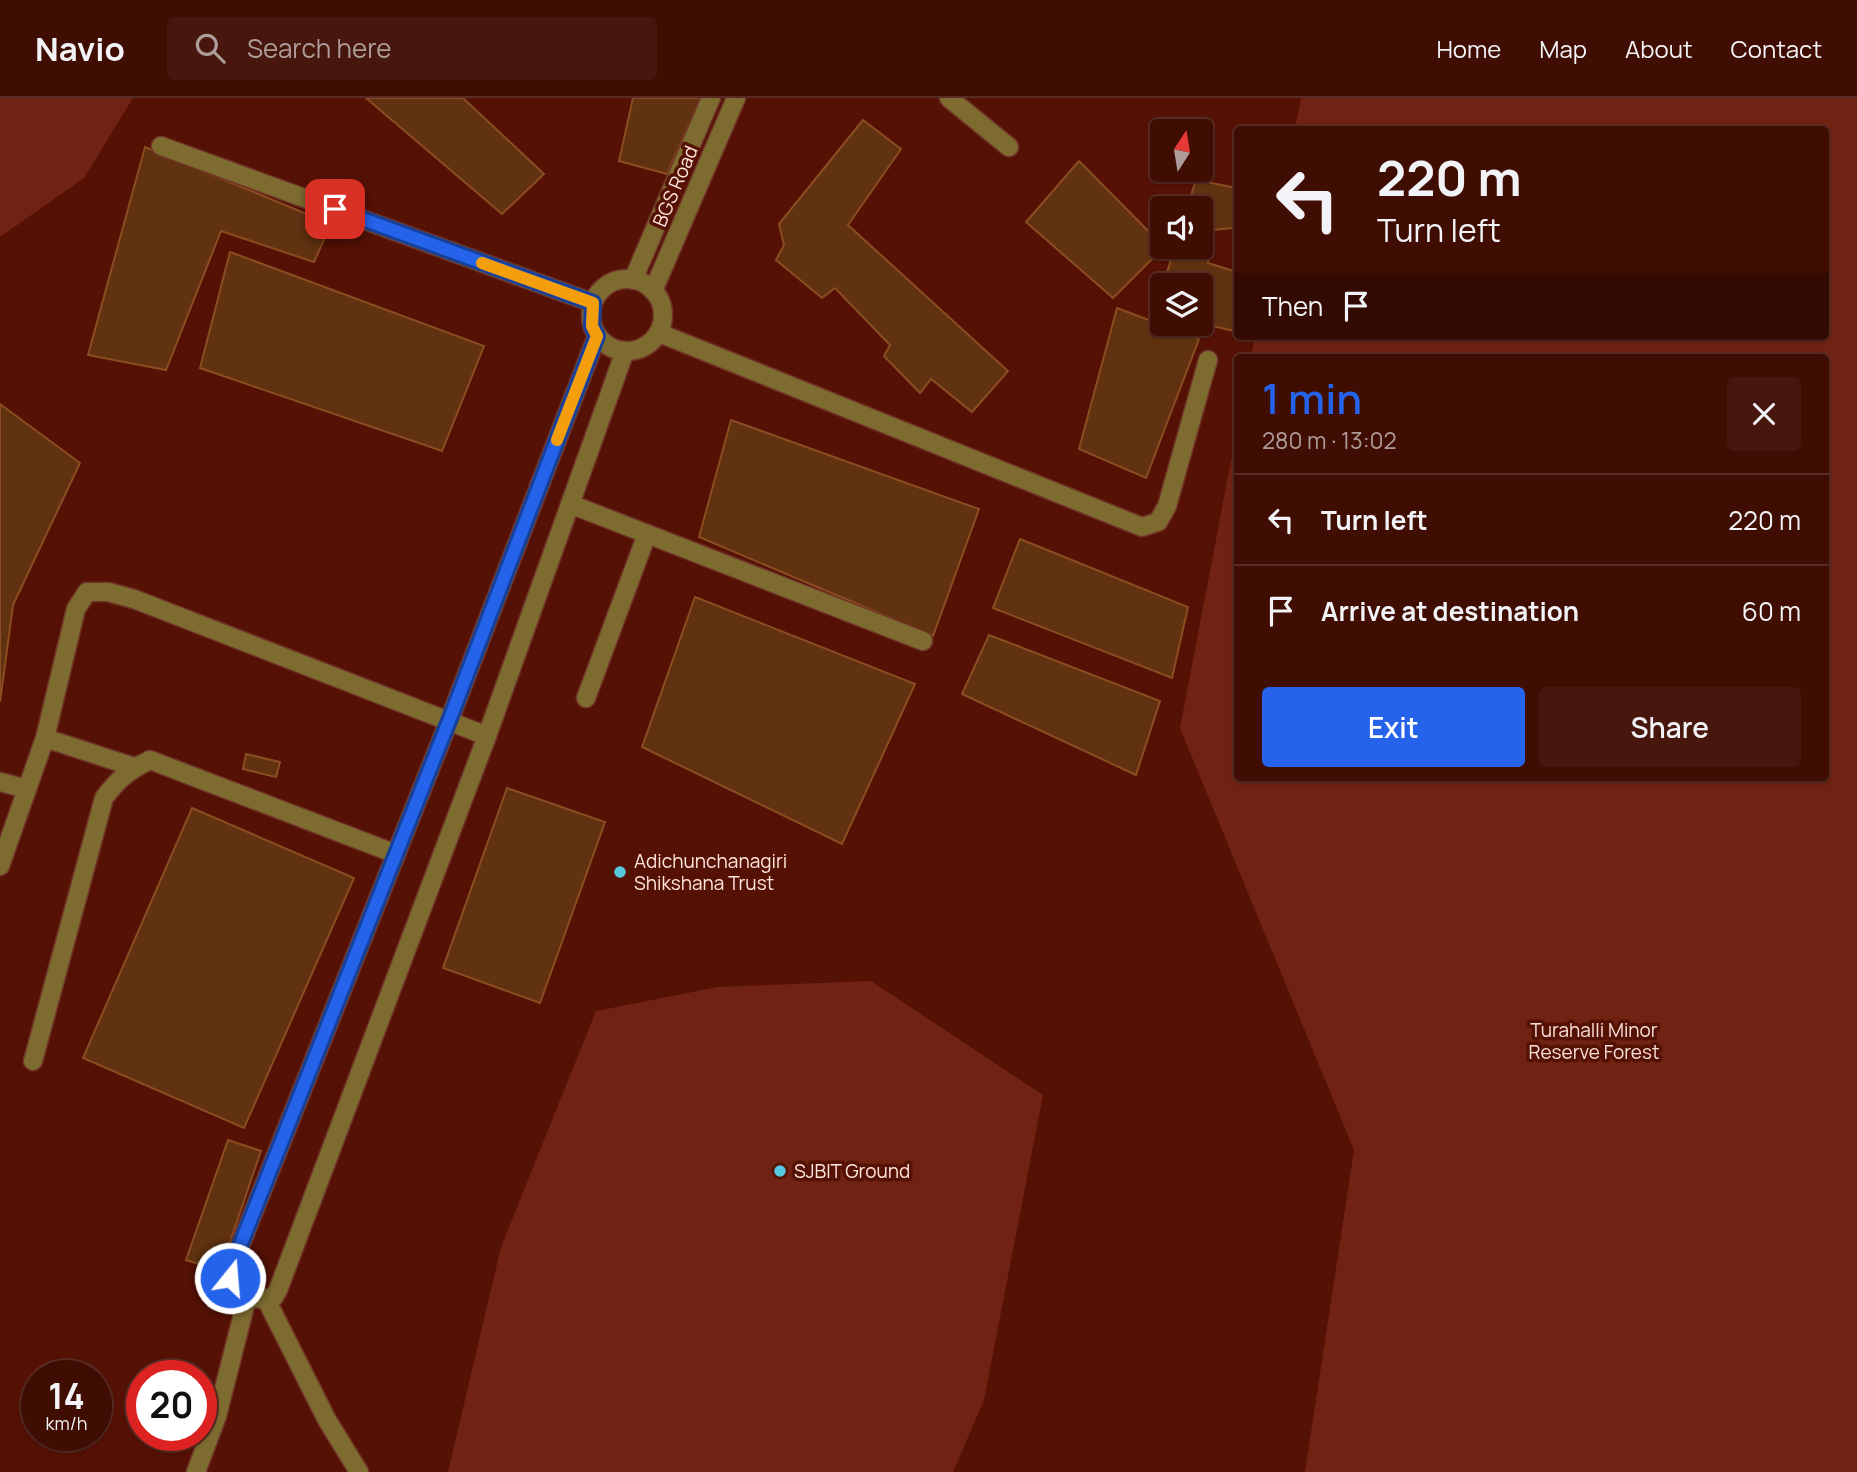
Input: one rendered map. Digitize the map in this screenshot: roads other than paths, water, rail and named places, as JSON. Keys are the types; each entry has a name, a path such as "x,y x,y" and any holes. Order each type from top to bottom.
{"lane":[{"name":"BGS Road","path":"633,280 711,98"},
{"name":"BGS Road","path":"653,291 736,98"},
{"path":"949,98 1009,147"},
{"path":"161,145 593,303"},
{"path":"633,280 653,291 663,312 659,332 645,347 625,351 605,344 597,336 592,326 593,303 599,292 609,284 633,280"},
{"path":"659,332 1129,525 1142,527 1158,522 1167,506 1208,360"},
{"path":"597,336 449,721 230,1271 236,1289 247,1298 274,1297 278,1290 487,736 625,351"},
{"path":"570,504 923,641"},
{"path":"586,698 647,534"},
{"path":"0,866 45,738 76,609 87,592 108,592 134,599 487,736"},
{"path":"45,738 134,767"},
{"path":"33,1060 104,798 120,776 134,767 150,760 396,853"},
{"path":"0,782 27,789"},
{"path":"196,1472 217,1416 247,1298"},
{"path":"266,1299 327,1420 359,1472"}],"place":[{"name":"Adichunchanagiri Shikshana Trust","path":"620,872"},
{"name":"SJBIT Ground","path":"780,1171"}],"park label":[{"name":"Turahalli Minor Reserve Forest","path":"1594,1041"}]}
